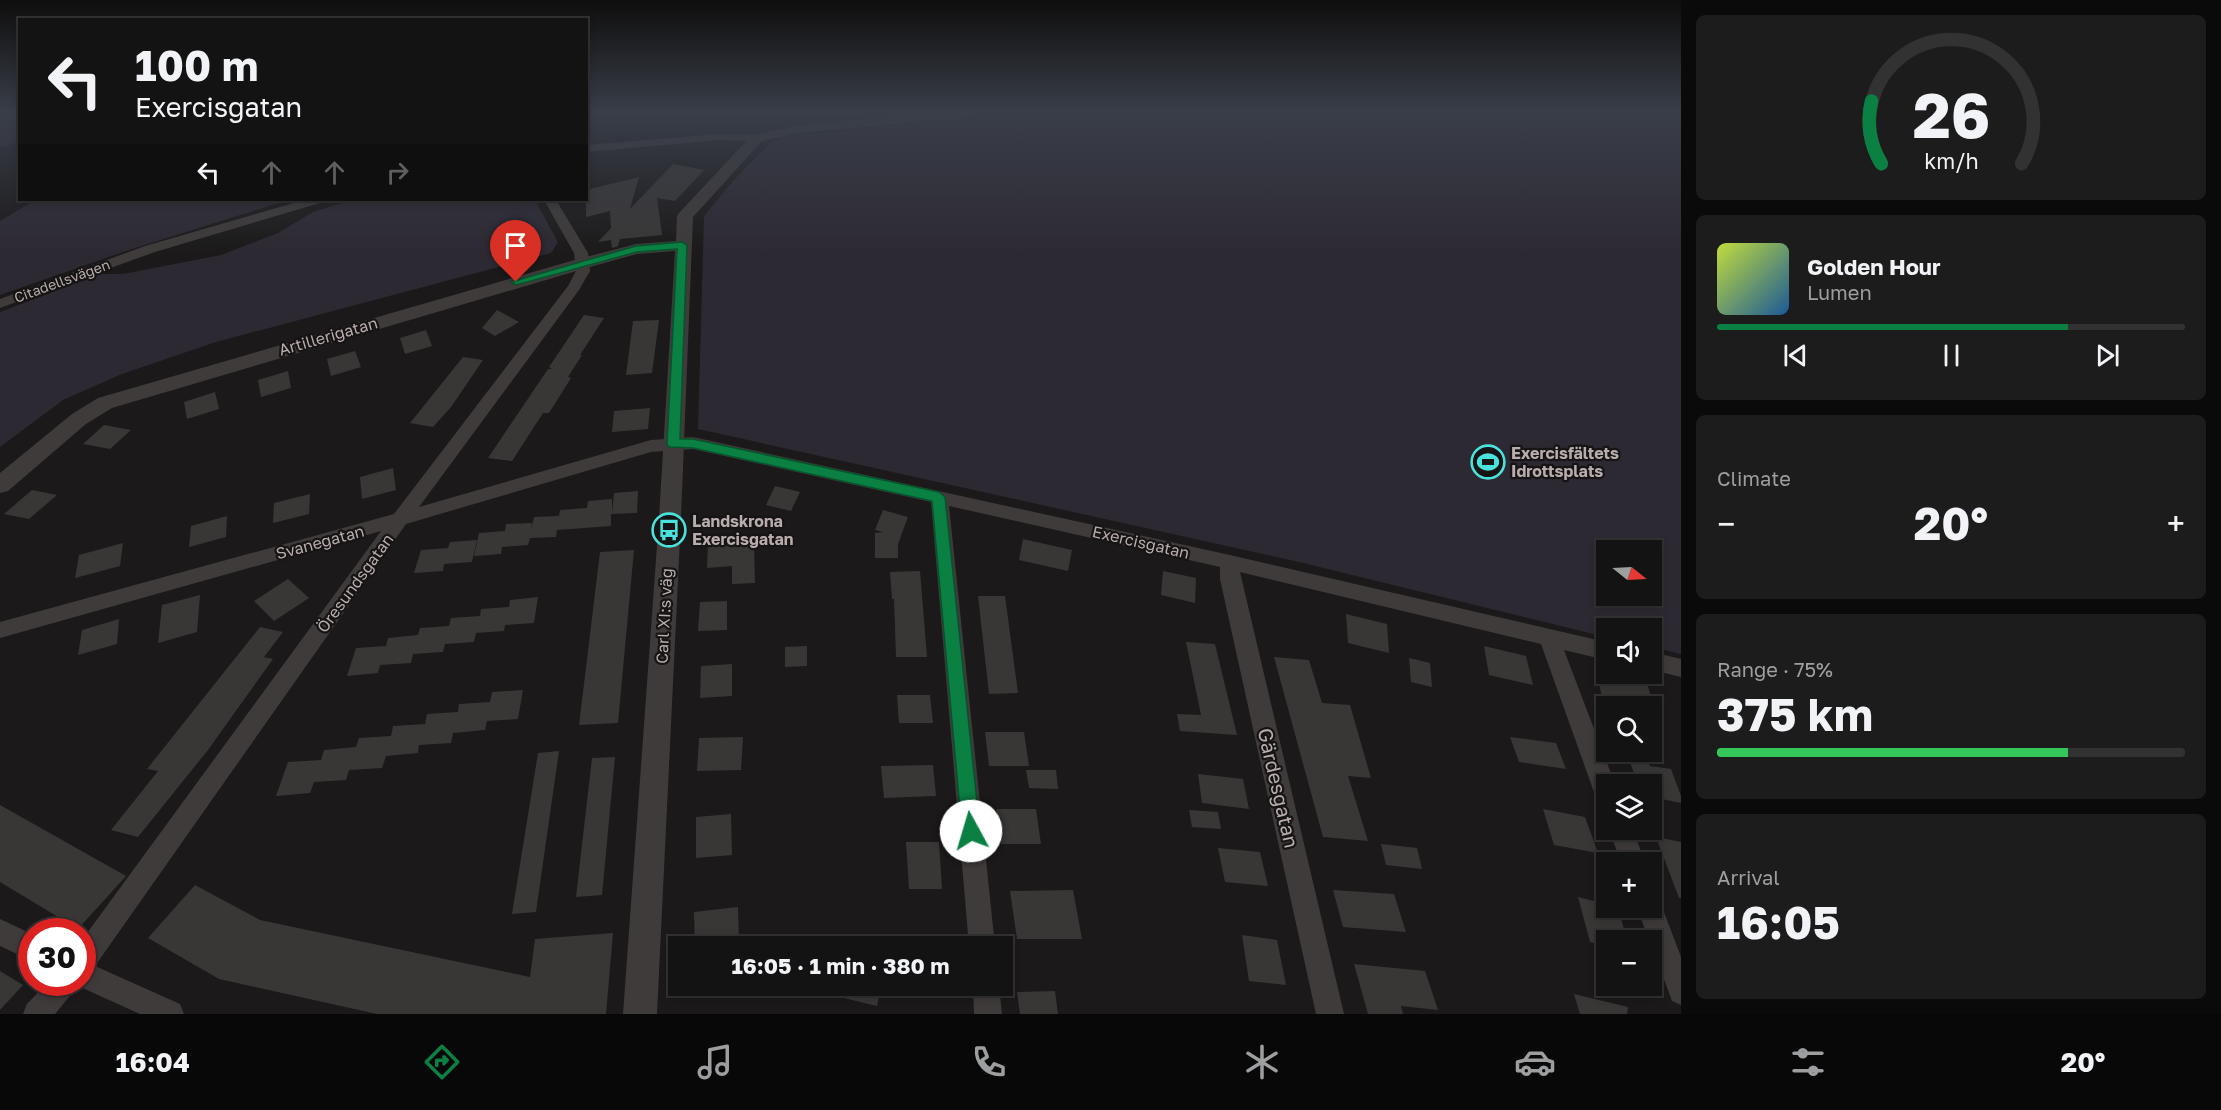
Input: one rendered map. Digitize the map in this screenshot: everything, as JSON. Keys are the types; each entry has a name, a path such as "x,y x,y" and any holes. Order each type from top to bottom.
{"street":[{"name":"Carl XI:s väg","path":"640,1014 685,216 735,160"},
{"name":"Citadellsvägen","path":"0,304 124,258 267,212 312,201"},
{"path":"550,201 580,250 584,263"},
{"name":"Artillerigatan","path":"0,485 79,419 105,403 584,263 636,249 682,245"},
{"name":"Öresundsgatan","path":"96,943 400,519 574,287 583,271 584,263"},
{"name":"Exercisgatan","path":"673,444 693,443 939,497 1230,562 1596,649"},
{"name":"Svanegatan","path":"0,630 400,519 651,446 673,444"},
{"path":"939,497 981,936"},
{"name":"Gärdesgatan","path":"1230,562 1230,579 1330,1014"},
{"path":"1549,638 1599,774"},
{"path":"1662,663 1681,668"},
{"path":"1654,918 1681,992"},
{"path":"0,932 18,941"},
{"path":"96,980 170,1014"},
{"path":"37,1014 53,996"},
{"path":"987,996 988,1014"}],"shaded area":[{"path":"753,160 1681,160 1681,654 1662,649 1662,618 1596,618 1596,635 1299,562 698,429 704,216"},
{"path":"33,201 285,201 126,251 0,295 0,221"},
{"path":"349,201 536,201 558,242 551,253 216,342 122,374 63,400 0,447 0,312 100,274 123,274 221,255 278,233 313,212"}],"building":[{"path":"673,164 704,170 675,201 657,198 662,235 620,239 618,246 612,248 611,240 598,242 611,228 610,211 586,217 588,190 639,177 630,209"},
{"path":"497,310 519,322 495,336 482,328"},
{"path":"584,315 604,318 580,355 582,355 568,377 571,378 549,413 543,413 512,461 488,458 548,369 552,369 549,367"},
{"path":"659,320 652,373 626,375 633,321"},
{"path":"426,330 432,346 405,354 400,338"},
{"path":"355,351 361,367 331,376 327,359"},
{"path":"463,357 483,360 451,407 433,427 410,423"},
{"path":"288,371 291,388 261,397 258,380"},
{"path":"215,392 219,409 187,419 184,402"},
{"path":"650,408 648,429 612,432 614,411"},
{"path":"104,425 131,430 110,449 83,444"},
{"path":"393,468 396,490 362,499 360,477"},
{"path":"775,486 800,492 791,511 766,505"},
{"path":"32,490 57,495 29,519 4,514"},
{"path":"638,491 637,513 611,514 611,526 557,530 556,537 530,538 528,545 502,547 501,554 474,556 479,533 505,531 506,524 532,523 531,530 534,517 559,516 560,510 587,508 588,501 612,499 612,513 614,493"},
{"path":"310,494 309,514 273,523 274,503"},
{"path":"883,510 908,517 898,544 898,558 875,558 875,533 883,532 875,530"},
{"path":"227,516 226,537 189,547 191,526"},
{"path":"1023,539 1072,550 1068,571 1019,560"},
{"path":"477,540 472,562 444,564 443,571 414,573 421,550 448,548 450,542"},
{"path":"754,540 755,583 732,584 732,566 707,568 708,542"},
{"path":"123,543 120,566 75,578 79,555"},
{"path":"634,550 618,723 579,725 600,552"},
{"path":"920,571 927,657 896,657 894,599 892,599 890,572"},
{"path":"1163,571 1196,578 1195,603 1161,595"},
{"path":"288,579 309,598 274,621 254,601"},
{"path":"200,595 197,632 158,643 162,605"},
{"path":"978,596 1005,596 1018,693 989,694"},
{"path":"538,597 534,623 505,625 504,631 476,633 474,642 445,644 443,652 413,654 411,663 380,665 378,673 347,676 356,648 386,646 388,638 418,635 420,628 449,626 451,618 480,616 481,609 509,607 510,600"},
{"path":"727,601 727,630 698,631 700,602"},
{"path":"1346,614 1387,624 1389,653 1348,643"},
{"path":"119,619 117,644 78,655 82,630"},
{"path":"260,627 283,632 264,657 273,659 208,750 138,837 111,830 158,771 147,769"},
{"path":"1186,642 1215,644 1237,735 1180,731 1177,714 1201,715"},
{"path":"807,646 807,666 785,667 785,647"},
{"path":"1484,646 1526,656 1533,685 1489,675"},
{"path":"1274,657 1309,660 1322,703 1350,705 1371,778 1348,776 1368,841 1323,837"},
{"path":"1409,658 1430,663 1432,687 1411,682"},
{"path":"732,664 732,696 700,698 701,666"},
{"path":"1599,684 1647,684 1651,696 1602,696"},
{"path":"523,690 518,719 487,721 485,730 453,733 451,743 419,745 418,753 386,756 382,768 349,770 346,780 314,782 310,793 276,796 288,762 321,760 324,750 356,747 359,738 391,736 393,726 425,724 427,714 458,712 459,704 490,702 492,692"},
{"path":"897,695 930,695 933,723 899,723"},
{"path":"985,732 1024,732 1029,766 989,766"},
{"path":"743,737 741,770 697,771 699,738"},
{"path":"1510,737 1556,743 1566,769 1519,762"},
{"path":"559,751 536,912 512,914 538,753"},
{"path":"615,757 602,895 576,897 592,758"},
{"path":"1630,762 1649,762 1650,766 1671,769 1681,796 1681,803 1662,799 1662,774 1634,774"},
{"path":"933,765 936,796 884,798 881,766"},
{"path":"1026,770 1056,770 1058,789 1029,788"},
{"path":"1198,774 1243,779 1249,809 1202,803"},
{"path":"0,805 126,876 88,918 60,918 0,882"},
{"path":"996,809 1036,809 1041,844 1001,844"},
{"path":"1543,809 1585,817 1598,852 1596,853 1554,845"},
{"path":"1189,810 1218,812 1221,829 1192,827"},
{"path":"731,814 732,855 696,858 696,817"},
{"path":"1662,838 1681,842 1681,898 1679,898 1657,840"},
{"path":"906,842 939,842 942,889 909,889"},
{"path":"1381,844 1417,848 1422,869 1386,865"},
{"path":"1218,848 1260,852 1268,886 1225,882"},
{"path":"195,885 260,920 530,977 535,939 613,933 606,1014 377,1014 219,979 148,938"},
{"path":"1073,890 1082,939 1017,939 1010,891"},
{"path":"1333,890 1394,894 1406,932 1343,927"},
{"path":"1578,897 1596,902 1596,918 1621,918 1624,930 1596,930 1596,944 1590,942"},
{"path":"738,907 739,936 695,936 694,912"},
{"path":"1242,935 1277,940 1286,985 1249,981"},
{"path":"1354,964 1425,971 1438,1010 1401,1006 1403,1014 1368,1014"},
{"path":"0,971 18,982 18,990 0,1010"},
{"path":"1055,991 1058,1014 1020,1014 1017,992"},
{"path":"1574,994 1628,1007 1627,1014 1580,1014"},
{"path":"836,996 879,996 877,1006"}],"place":[{"name":"Exercisfältets Idrottsplats","path":"1488,462"},
{"name":"Landskrona Exercisgatan","path":"669,530"}],"route":[{"path":"516,282 636,249 682,245 673,444 693,443 939,497 971,831"}]}
